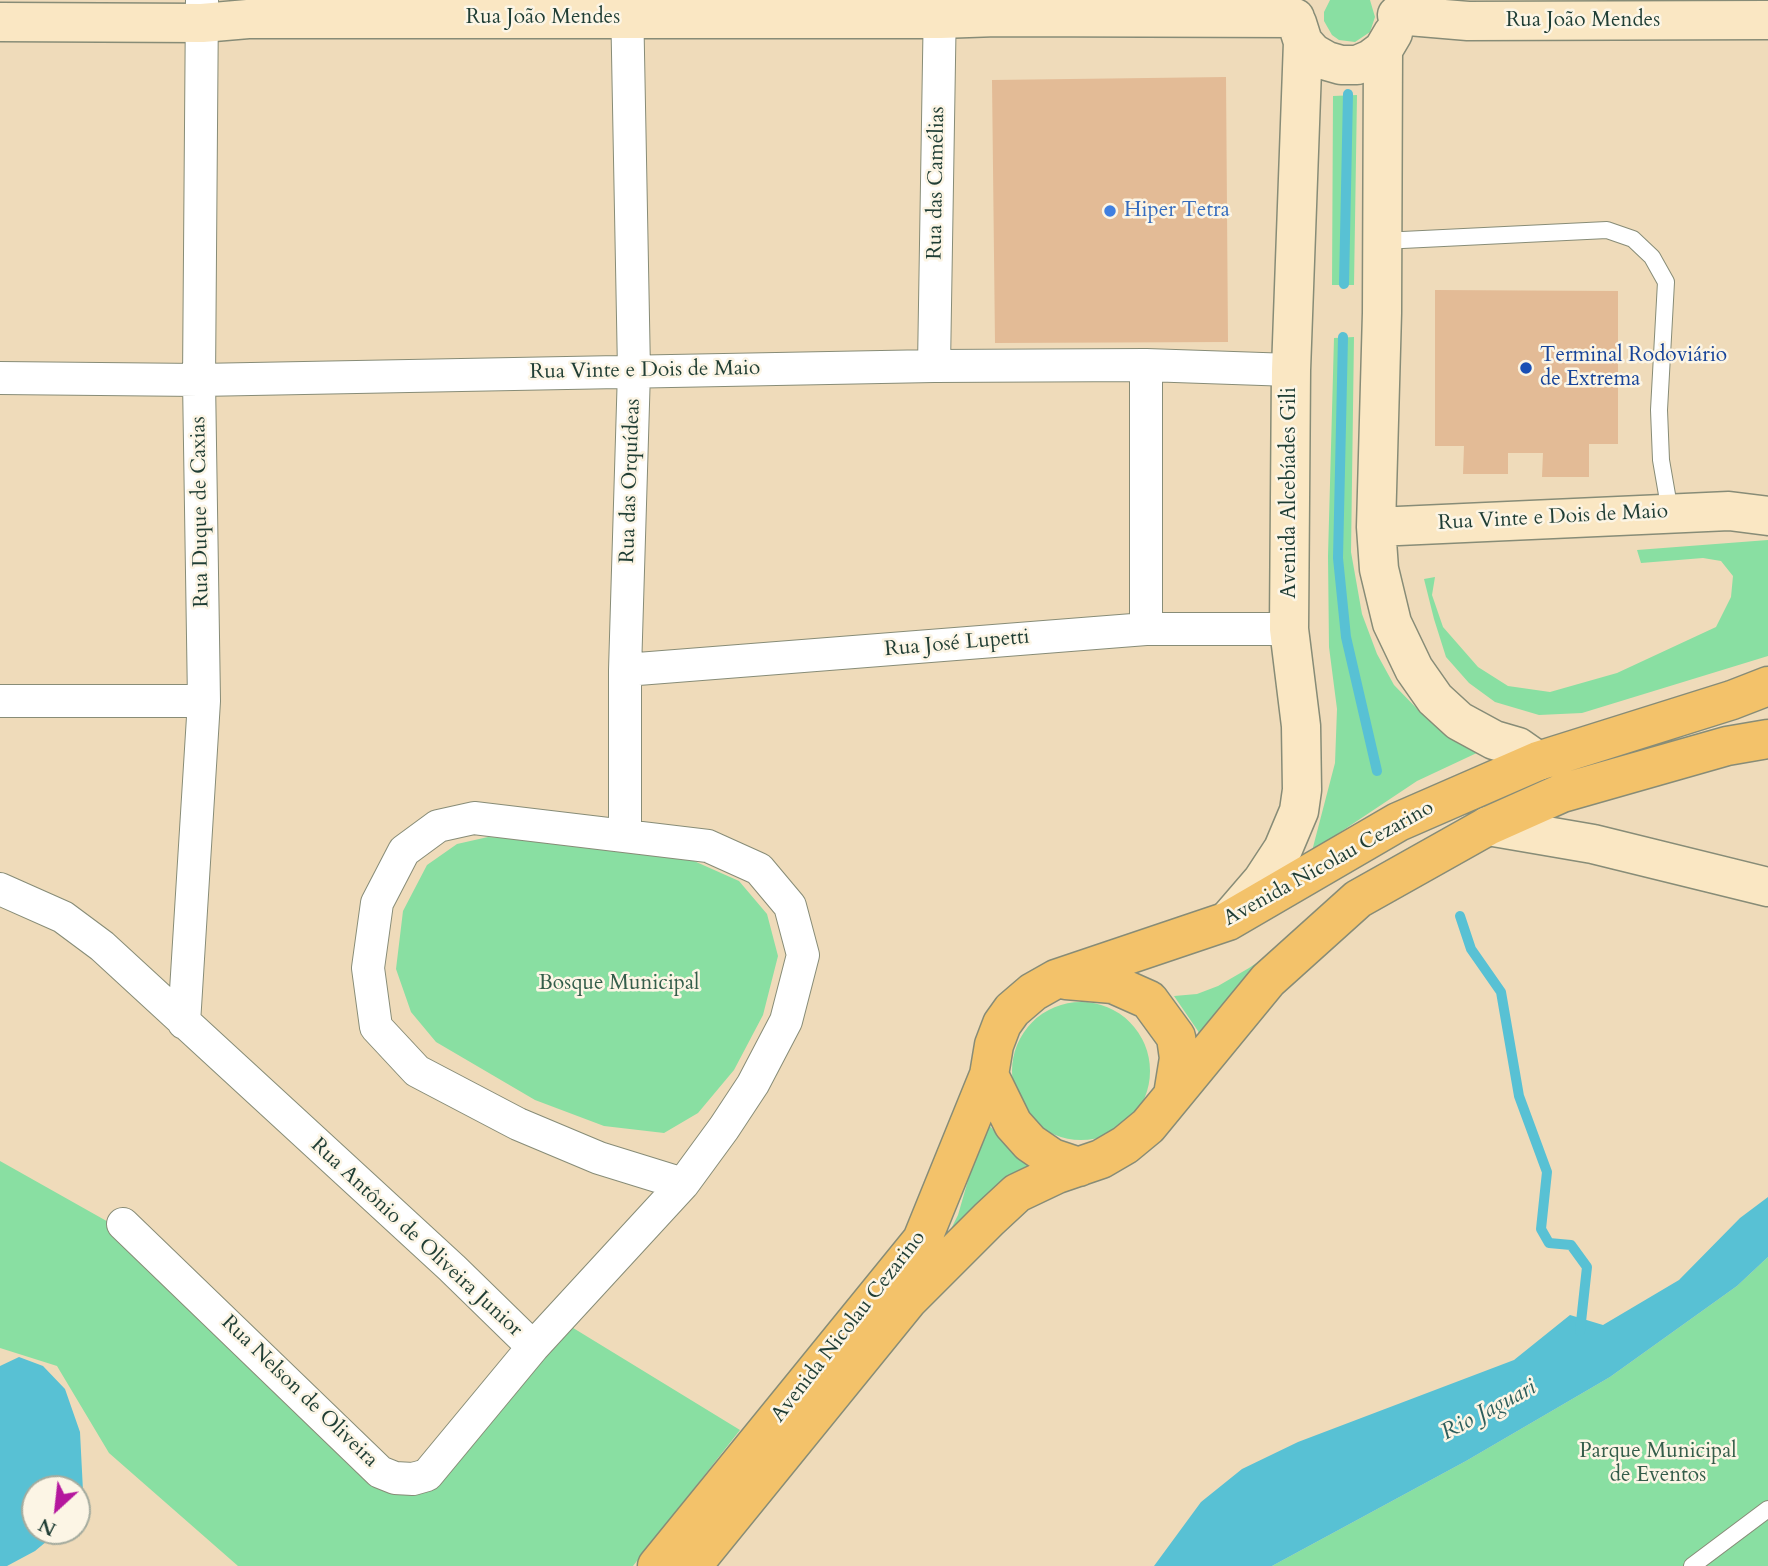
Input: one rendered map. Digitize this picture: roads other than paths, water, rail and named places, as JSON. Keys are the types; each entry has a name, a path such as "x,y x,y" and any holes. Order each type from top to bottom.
{"main road":[{"name":"Avenida Nicolau Cezarino","path":"657,1566 922,1240 989,1075 994,1045 1002,1024 1012,1010 1034,992 1056,979 1228,921 1398,822 1538,761 1719,705 1768,686"},
{"name":"Avenida Nicolau Cezarino","path":"692,1566 908,1300 989,1219 1017,1193 1057,1174 1101,1159 1125,1145 1148,1126 1268,980 1359,899 1488,826 1562,793 1727,746 1768,739"},
{"path":"1056,979 1113,984 1150,1000 1176,1037 1179,1058 1173,1095"},
{"path":"989,1075 1013,1124 1030,1143 1052,1158 1079,1167"}],"street":[{"name":"Rua João Mendes","path":"1396,8 1468,21 1768,20"},
{"path":"1299,20 1313,53 1326,61 1357,65 1371,59 1391,40 1396,8"},
{"name":"Rua João Mendes","path":"0,22 202,12 248,19 627,9 940,9 997,16 1299,20"},
{"name":"Rua das Orquídeas","path":"625,836 625,670 634,371 627,9"},
{"name":"Rua das Camélias","path":"934,366 940,9"},
{"name":"Rua Duque de Caxias","path":"184,1023 204,701 199,380 202,12"},
{"name":"Avenida Alcebíades Gili","path":"1228,921 1262,881 1283,849 1299,811 1302,790 1301,726 1289,629 1291,369 1299,20"},
{"path":"1383,50 1382,313 1376,527 1379,569 1392,623 1414,669 1435,699 1459,721 1493,740 1518,747 1538,761"},
{"path":"1146,365 1146,629"},
{"name":"Rua Vinte e Dois de Maio","path":"0,378 199,380 934,366 1146,365 1291,369"},
{"path":"1729,510 1768,503"},
{"path":"1729,510 1768,516"},
{"name":"Rua Vinte e Dois de Maio","path":"1376,527 1729,510"},
{"name":"Rua José Lupetti","path":"625,670 1146,629 1289,629"},
{"path":"0,701 204,701"},
{"path":"625,836 474,818 438,826 404,851 377,903 368,968 376,1027 417,1071 518,1124 599,1158 682,1184"},
{"path":"1488,826 1593,844 1768,887"},
{"name":"Rua Antônio de Oliveira Junior","path":"0,889 63,917 102,946 452,1268 533,1347 682,1184 724,1128 786,1021 803,955 790,906 759,869 708,846 625,836"},
{"name":"Rua Nelson de Oliveira","path":"123,1224 380,1472 395,1478 413,1479 427,1475 533,1347"}],"lane":[{"path":"1382,241 1607,230 1633,239 1652,257 1666,282 1659,410 1661,460 1670,512"},
{"path":"1692,1566 1768,1509"}],"water":[{"name":"Rio Jaguari","path":"1768,1197 1768,1257 1737,1286 1610,1377 1466,1461 1272,1566 1154,1566 1201,1502 1242,1469 1298,1442 1514,1360 1570,1315 1603,1325 1679,1280 1740,1218"},
{"path":"19,1357 43,1366 65,1389 80,1432 82,1475 21,1475 21,1545 42,1545 7,1566 0,1566 0,1366"}],"waterway":[{"path":"1344,284 1348,94"},
{"path":"1343,337 1338,558 1346,637 1377,771"},
{"path":"1460,916 1471,949 1501,992 1519,1096 1547,1172 1541,1229 1549,1243 1571,1245 1587,1267 1580,1331"}],"place":[{"name":"Hiper Tetra","path":"1110,211"},
{"name":"Terminal Rodoviário de Extrema","path":"1526,368"}],"park label":[{"name":"Bosque Municipal","path":"619,984"},
{"name":"Parque Municipal de Eventos","path":"1658,1464"}]}
